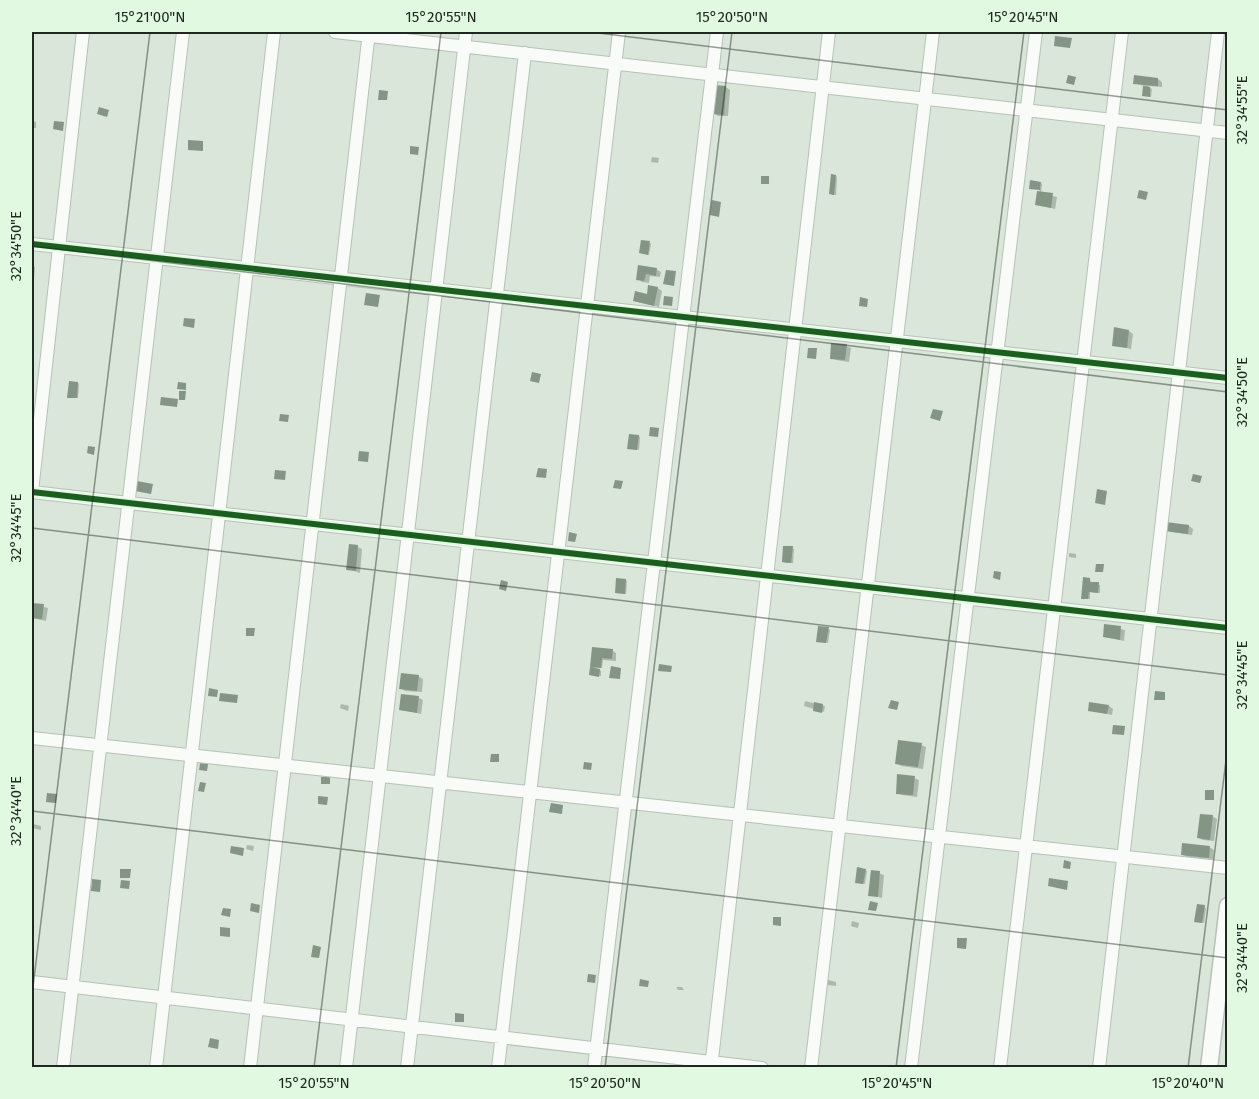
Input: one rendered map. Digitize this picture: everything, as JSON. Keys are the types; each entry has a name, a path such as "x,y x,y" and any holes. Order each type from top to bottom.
{"street":[{"path":"83,32 32,491 1227,628"},
{"path":"63,1068 183,32"},
{"path":"156,1068 274,32"},
{"path":"335,32 369,33 464,46 1227,133"},
{"path":"345,1068 465,32"},
{"path":"498,1068 619,32"},
{"path":"594,1068 717,32"},
{"path":"711,1065 829,32"},
{"path":"811,1068 933,32"},
{"path":"911,1068 1036,32"},
{"path":"1000,1068 1122,32"},
{"path":"1099,1068 1218,32"},
{"path":"250,1068 369,33"},
{"path":"407,1068 525,53"},
{"path":"32,244 1227,378"},
{"path":"32,738 1227,868"},
{"path":"1209,1068 1227,906"},
{"path":"32,982 596,1048 711,1065 762,1068"}],"building":[{"path":"1055,36 1072,38 1070,48 1054,46"},
{"path":"1068,75 1076,77 1074,85 1066,83"},
{"path":"1134,75 1158,78 1158,86 1133,84"},
{"path":"715,85 726,86 724,115 712,114"},
{"path":"1143,86 1150,87 1150,97 1142,96"},
{"path":"379,90 388,91 387,100 378,100"},
{"path":"99,107 109,110 107,117 97,114"},
{"path":"54,121 64,122 63,131 53,129"},
{"path":"188,140 203,141 203,151 188,150"},
{"path":"410,146 419,147 418,155 410,154"},
{"path":"831,174 836,175 834,195 829,194"},
{"path":"761,176 769,176 769,184 761,184"},
{"path":"1030,180 1041,182 1040,190 1029,189"},
{"path":"1139,190 1148,192 1146,200 1137,198"},
{"path":"1037,191 1053,193 1051,208 1035,205"},
{"path":"712,200 721,202 719,217 710,215"},
{"path":"641,240 650,241 648,255 639,253"},
{"path":"638,265 657,268 656,276 646,274 644,281 636,280"},
{"path":"666,270 676,271 674,286 663,284"},
{"path":"648,285 658,287 654,306 633,301 635,291 647,294"},
{"path":"366,293 380,295 378,307 364,305"},
{"path":"664,296 673,297 672,306 663,305"},
{"path":"860,297 868,299 867,307 859,306"},
{"path":"184,318 195,319 194,328 183,326"},
{"path":"1114,327 1129,330 1127,348 1112,346"},
{"path":"831,343 847,344 845,360 830,359"},
{"path":"808,348 817,348 816,359 807,358"},
{"path":"532,372 541,374 539,383 530,381"},
{"path":"69,381 78,382 77,398 67,398"},
{"path":"178,382 186,383 186,390 177,389"},
{"path":"179,391 186,391 185,400 179,400"},
{"path":"161,397 178,399 177,407 160,405"},
{"path":"933,409 943,411 940,421 930,418"},
{"path":"280,414 289,415 288,422 279,421"},
{"path":"650,427 659,428 658,437 649,436"},
{"path":"629,434 639,435 637,450 627,449"},
{"path":"88,446 95,447 94,455 87,453"},
{"path":"359,451 369,452 368,462 358,461"},
{"path":"538,468 547,469 546,478 536,477"},
{"path":"275,470 286,471 285,480 274,479"},
{"path":"1193,474 1202,476 1200,483 1191,481"},
{"path":"615,480 623,481 621,489 613,488"},
{"path":"137,481 153,484 151,494 135,491"},
{"path":"1097,489 1107,491 1105,505 1095,503"},
{"path":"1166,522 1189,525 1188,534 1165,531"},
{"path":"569,532 577,534 575,542 568,541"},
{"path":"349,544 358,545 356,571 346,570"},
{"path":"783,546 793,546 791,563 782,562"},
{"path":"1096,564 1104,564 1103,572 1095,572"},
{"path":"994,571 1001,572 1000,580 993,578"},
{"path":"1083,577 1090,578 1090,582 1099,582 1098,593 1089,592 1088,599 1081,599"},
{"path":"616,578 626,579 625,594 615,593"},
{"path":"501,580 508,582 506,591 499,589"},
{"path":"32,603 44,604 42,619 32,618"},
{"path":"1104,624 1121,626 1120,640 1103,637"},
{"path":"818,626 829,627 826,643 816,642"},
{"path":"246,628 255,628 254,636 246,636"},
{"path":"592,647 613,649 612,659 602,658 601,668 590,667"},
{"path":"659,664 672,666 671,672 658,671"},
{"path":"611,666 621,668 620,679 609,678"},
{"path":"590,667 600,669 599,677 589,675"},
{"path":"401,673 419,675 417,691 399,689"},
{"path":"209,688 218,690 217,697 208,696"},
{"path":"1155,691 1165,692 1165,700 1154,700"},
{"path":"220,693 238,695 237,703 219,701"},
{"path":"401,694 419,696 417,713 399,710"},
{"path":"891,700 899,702 897,710 888,708"},
{"path":"814,702 823,704 822,713 813,711"},
{"path":"1089,702 1109,705 1107,714 1088,711"},
{"path":"1113,725 1125,726 1124,735 1112,734"},
{"path":"898,740 922,743 918,767 895,764"},
{"path":"491,754 499,754 499,762 490,762"},
{"path":"584,762 592,763 591,770 583,769"},
{"path":"200,763 208,764 207,771 199,770"},
{"path":"897,774 915,776 913,795 896,794"},
{"path":"321,777 330,777 330,784 321,784"},
{"path":"200,782 206,783 204,792 198,791"},
{"path":"1205,790 1214,790 1214,800 1205,800"},
{"path":"47,793 57,794 56,803 46,802"},
{"path":"318,796 328,797 327,805 318,804"},
{"path":"551,803 563,805 562,814 549,812"},
{"path":"1200,814 1213,815 1210,840 1197,838"},
{"path":"1182,843 1210,846 1209,858 1181,855"},
{"path":"231,846 244,848 243,856 230,853"},
{"path":"1064,860 1071,862 1070,869 1063,868"},
{"path":"857,867 866,869 863,884 855,883"},
{"path":"120,869 131,869 130,878 120,878"},
{"path":"871,870 880,871 878,897 868,896"},
{"path":"1049,878 1068,881 1067,890 1048,886"},
{"path":"92,879 101,880 100,892 91,891"},
{"path":"121,880 130,881 129,889 120,888"},
{"path":"870,901 878,903 876,911 868,910"},
{"path":"251,903 260,905 259,913 250,911"},
{"path":"1197,904 1205,905 1202,923 1194,922"},
{"path":"223,908 231,909 230,917 221,915"},
{"path":"773,917 781,917 781,926 773,925"},
{"path":"220,927 230,928 230,937 220,936"},
{"path":"957,938 967,938 966,949 957,948"},
{"path":"313,945 321,947 319,958 311,957"},
{"path":"588,974 596,975 595,983 587,982"},
{"path":"640,979 649,981 648,987 639,986"},
{"path":"455,1013 464,1014 464,1022 455,1022"},
{"path":"210,1038 219,1040 218,1049 208,1047"}],"cycle path":[{"path":"32,244 1228,378"},
{"path":"32,492 1228,628"}]}
